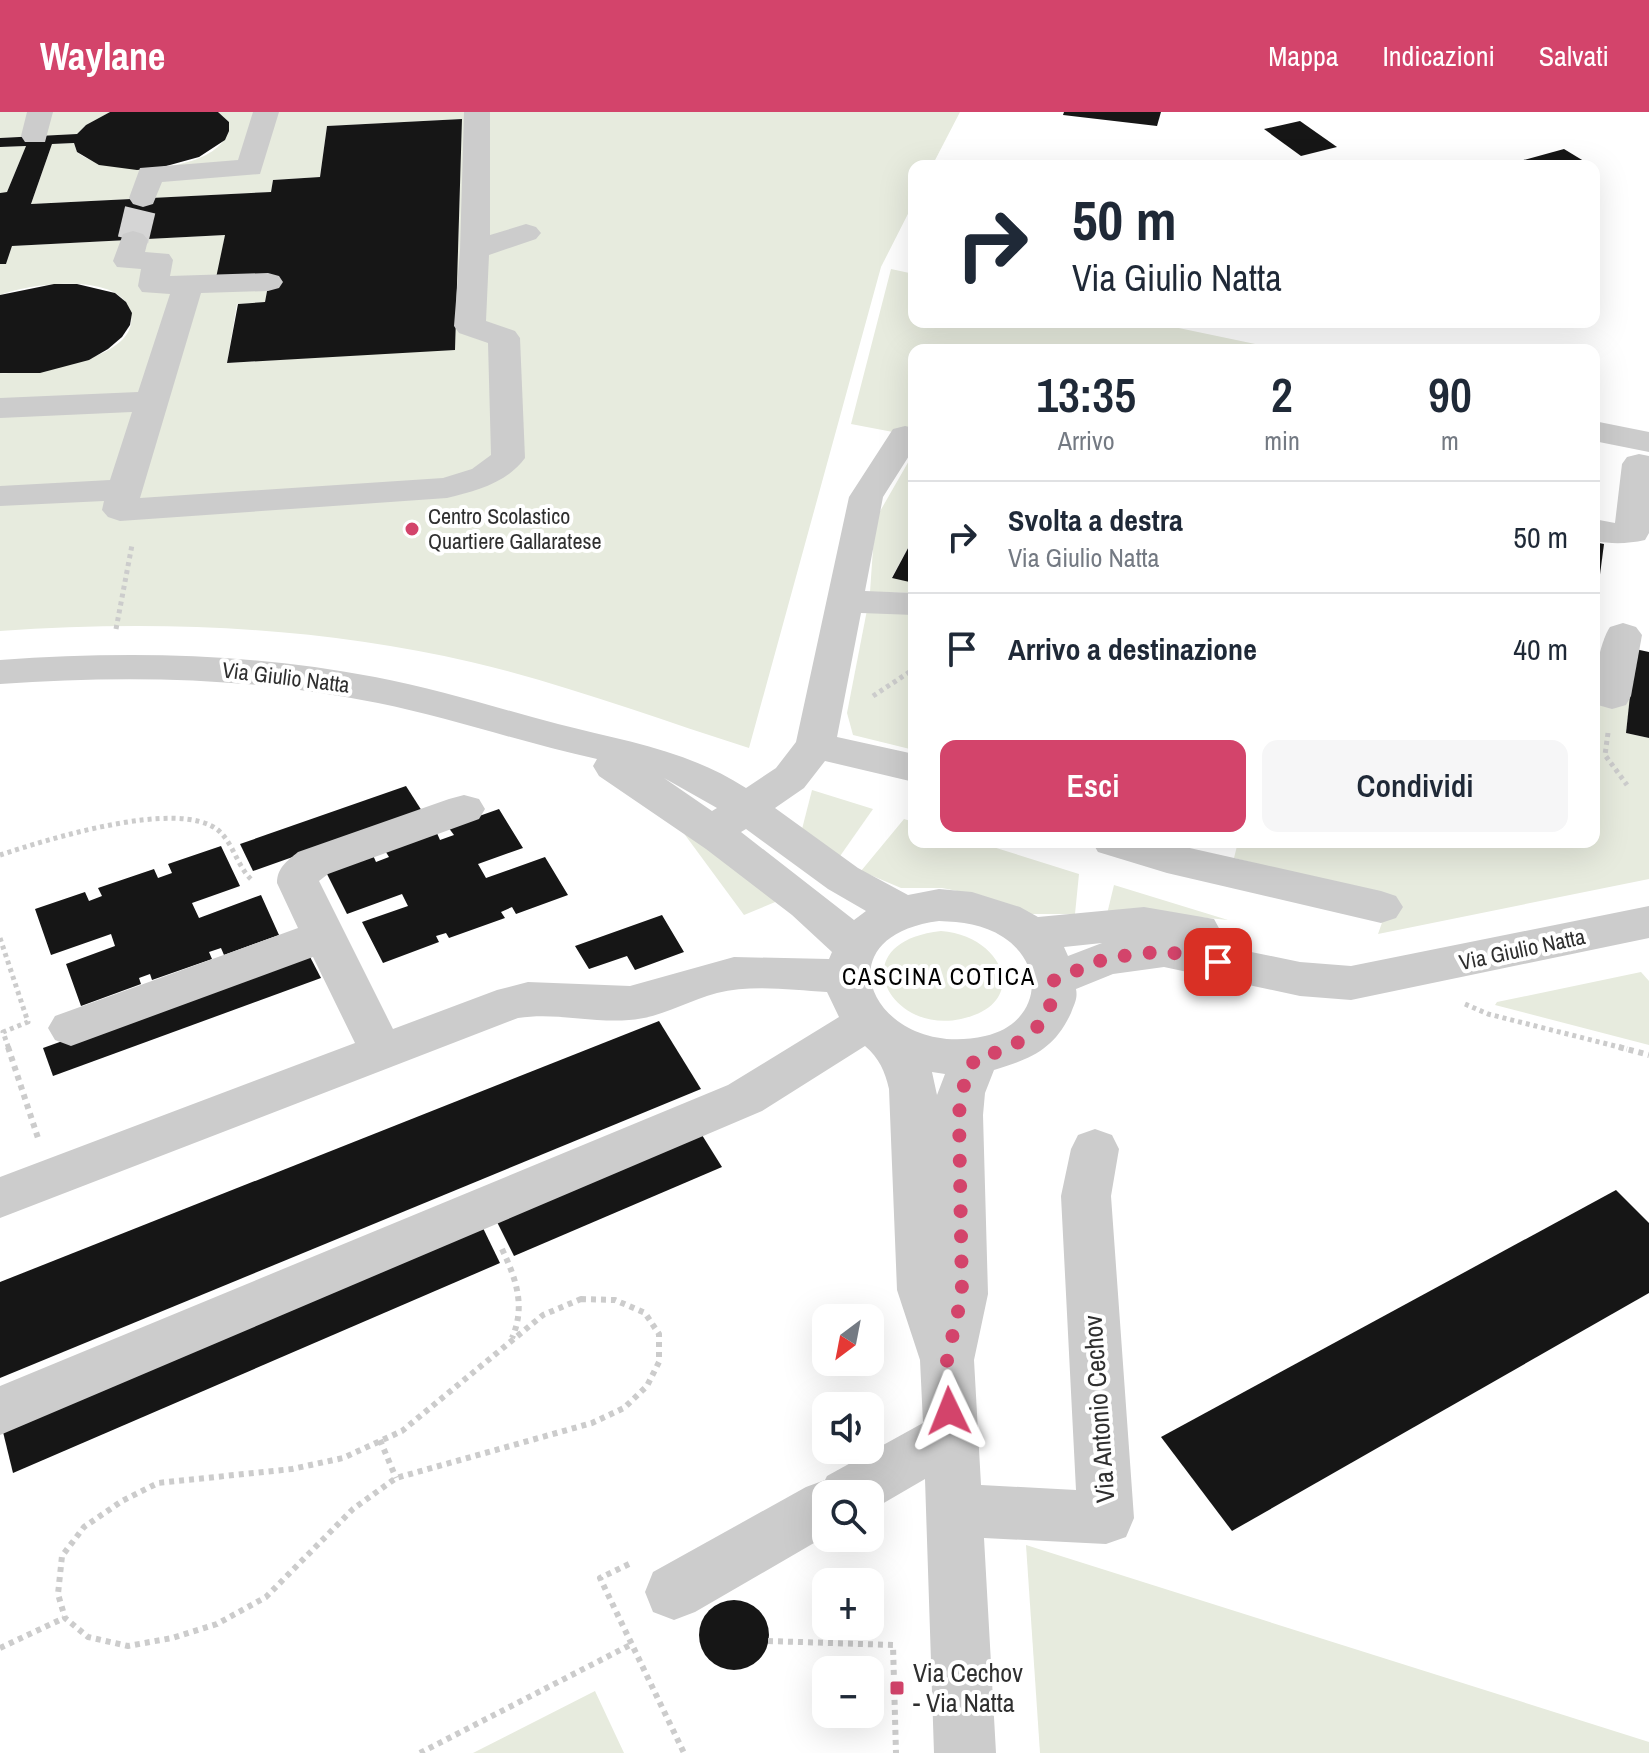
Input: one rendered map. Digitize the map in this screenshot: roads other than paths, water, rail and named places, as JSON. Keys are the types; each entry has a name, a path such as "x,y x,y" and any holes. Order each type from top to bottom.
{"street":[{"path":"143,198 150,174 250,168 266,112"},
{"path":"0,496 132,499 447,488 484,476 508,458 504,338 470,326 475,250 477,112"},
{"path":"475,250 526,233"},
{"path":"133,240 128,261 158,260 153,286 268,282"},
{"path":"132,499 152,401 188,285"},
{"path":"0,408 152,401"},
{"path":"1600,434 1644,453 1614,532"},
{"path":"730,820 790,778 815,745 866,497 905,436"},
{"path":"845,601 908,604"},
{"path":"1612,696 1622,634"},
{"name":"Via Giulio Natta","path":"0,672 125,664 254,671 349,684 434,702 565,739 637,780 730,820 903,912"},
{"path":"815,745 903,767"},
{"path":"382,1052 298,883 298,875 303,869 464,809"},
{"name":"Via Giulio Natta","path":"730,820 804,901 837,928 852,963 854,1005 879,1033"},
{"path":"1133,848 1381,907"},
{"path":"0,1198 528,998 627,1004 664,996 727,974 852,963 875,928 903,912 927,906 964,906 999,915 1029,934 1047,956 1054,980 1050,1007 1034,1031 1008,1048 975,1058 929,1056 879,1033"},
{"name":"Via Giulio Natta","path":"1029,934 1144,923 1180,926 1396,973"},
{"name":"Via Giulio Natta","path":"1054,980 1107,958 1164,951 1300,979 1351,983 1649,923"},
{"path":"71,1028 324,936"},
{"path":"879,1033 909,1073 913,1089 923,1290 947,1360"},
{"path":"0,1411 745,1098 879,1033"},
{"path":"965,1753 947,1360 962,1294 961,1093 975,1058"},
{"name":"Via Antonio Cechov","path":"954,1510 1106,1518 1086,1196 1095,1149"},
{"path":"872,1480 950,1436"},
{"path":"674,1592 812,1514"}],"tunnel":[{"path":"133,240 143,198"}],"place":[{"name":"Centro Scolastico Quartiere Gallaratese","path":"412,529"},
{"name":"Via Cechov - Via Natta","path":"897,1688"}],"district":[{"name":"CASCINA COTICA","path":"939,977"}]}
